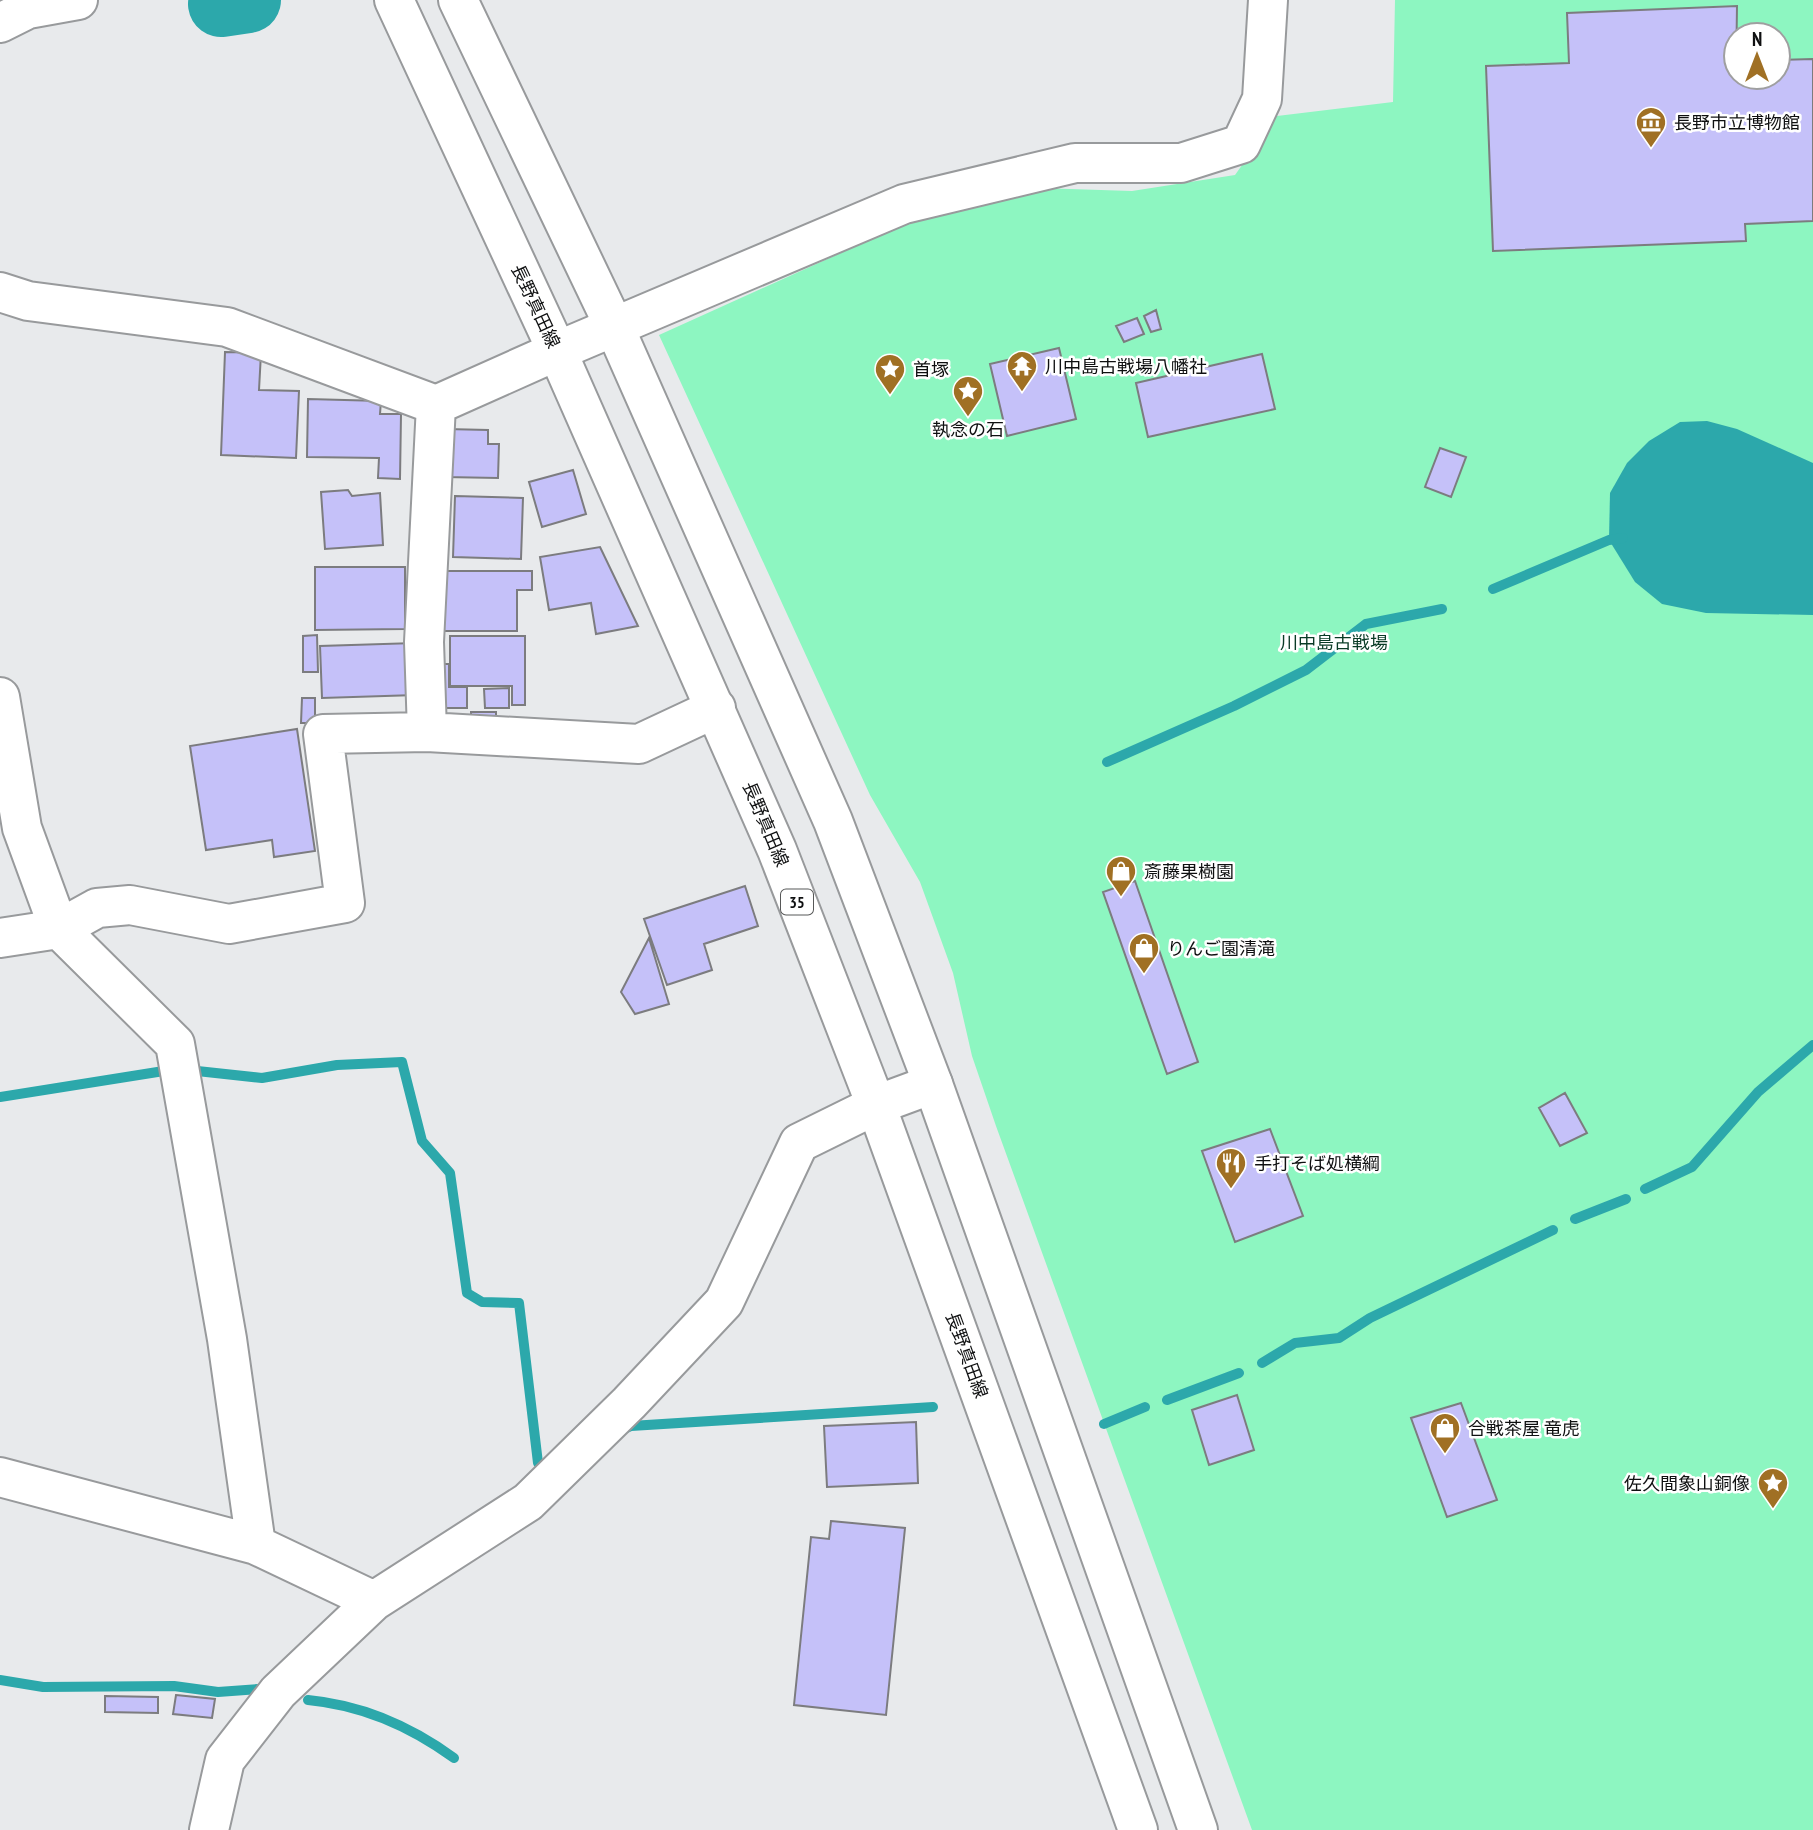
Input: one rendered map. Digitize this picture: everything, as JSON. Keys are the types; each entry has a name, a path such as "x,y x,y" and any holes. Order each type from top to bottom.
{"street":[{"path":"0,23 28,9 78,0"},
{"name":"長野真田線","path":"394,0 557,351 777,850 876,1105 1138,1830"},
{"path":"458,0 614,326 833,821 933,1083 1198,1830"},
{"path":"0,292 28,301 227,327 436,405 614,326 904,204 1075,163 1181,163 1241,144 1262,99 1268,0"},
{"path":"427,733 425,642 436,405"},
{"path":"0,697 22,828 59,929 176,1044 227,1339 256,1545"},
{"path":"0,938 59,929 97,908 130,905 229,924 345,903 323,734 427,733 639,744 716,708"},
{"path":"209,1830 225,1760 278,1692 374,1601 528,1502 629,1403 724,1302 799,1143 876,1105 933,1083"},
{"path":"0,1477 256,1545 374,1601"}],"green space":[{"name":"川中島古戦場","path":"1395,0 1813,0 1813,1830 1252,1830 996,1126 972,1056 953,973 920,882 870,795 659,335 936,210 1038,188 1132,191 1235,175 1277,116 1393,102"}],"water":[{"path":"1707,421 1737,429 1813,463 1813,615 1706,613 1662,604 1635,582 1609,540 1610,493 1627,463 1649,441 1680,422"}],"building":[{"name":"長野市立博物館","path":"1737,6 1737,21 1722,21 1722,91 1792,91 1792,60 1813,59 1813,221 1745,224 1746,241 1493,251 1486,66 1569,63 1567,13"},
{"path":"1156,310 1161,329 1151,332 1144,316"},
{"path":"1137,318 1144,334 1124,342 1116,326"},
{"path":"1059,348 1076,419 1007,436 990,364"},
{"path":"225,352 261,353 259,390 299,391 296,458 221,455"},
{"path":"1262,354 1275,409 1148,437 1136,383"},
{"path":"308,399 381,401 380,414 401,414 400,479 378,478 379,458 307,457"},
{"path":"446,429 488,430 488,444 499,444 498,478 445,477"},
{"path":"1440,448 1466,457 1451,497 1425,487"},
{"path":"573,470 586,514 542,527 529,482"},
{"path":"348,490 352,496 380,493 383,545 325,549 321,492"},
{"path":"455,496 523,498 521,559 453,557"},
{"path":"600,547 638,626 596,634 591,603 549,610 540,557"},
{"path":"315,567 405,567 405,629 315,630"},
{"path":"443,571 532,571 532,590 517,590 517,631 443,631"},
{"path":"317,635 318,672 303,672 303,636"},
{"path":"450,636 525,636 525,705 512,705 512,686 450,686"},
{"path":"415,643 416,695 322,698 320,646"},
{"path":"432,664 449,664 449,687 467,687 467,708 432,708"},
{"path":"509,688 509,708 485,708 484,689"},
{"path":"302,698 315,698 315,723 301,723"},
{"path":"471,712 496,712 496,719 471,719"},
{"path":"297,729 315,851 274,857 272,840 206,850 190,746"},
{"path":"1135,881 1198,1062 1167,1074 1103,892"},
{"path":"745,886 758,926 704,944 712,970 667,985 644,919"},
{"path":"649,938 669,1004 635,1014 621,992"},
{"path":"1565,1093 1587,1133 1560,1146 1539,1108"},
{"path":"1270,1129 1303,1216 1235,1242 1202,1151"},
{"path":"1237,1395 1254,1450 1209,1465 1192,1410"},
{"path":"1461,1403 1497,1500 1447,1517 1411,1418"},
{"path":"916,1422 918,1483 827,1487 824,1426"},
{"path":"831,1521 905,1528 886,1715 794,1705 811,1537 829,1539"},
{"path":"176,1695 215,1699 212,1718 173,1714"},
{"path":"105,1696 158,1697 158,1713 105,1712"}],"waterway":[{"path":"221,4 248,0"},
{"path":"1493,589 1609,540 1623,538"},
{"path":"1107,762 1234,706 1306,670 1366,624 1442,609"},
{"path":"1645,1189 1692,1167 1758,1092 1813,1045"},
{"path":"188,1070 262,1078 337,1065 402,1062 422,1141 450,1173 467,1293 482,1302 519,1303 538,1463"},
{"path":"0,1097 170,1070"},
{"path":"1575,1219 1626,1199"},
{"path":"1262,1363 1295,1343 1339,1338 1370,1318 1553,1230"},
{"path":"1167,1400 1239,1373"},
{"path":"622,1430 631,1426 933,1407"},
{"path":"1104,1424 1145,1407"},
{"path":"0,1680 43,1687 174,1686 218,1692 258,1689"},
{"path":"308,1700 347,1707 385,1719 420,1736 454,1758"}],"place":[{"name":"長野市立博物館","path":"1651,149"},
{"name":"川中島古戦場八幡社","path":"1022,393"},
{"name":"首塚","path":"890,396"},
{"name":"執念の石","path":"968,418"},
{"name":"斎藤果樹園","path":"1121,898"},
{"name":"りんご園清滝","path":"1144,975"},
{"name":"手打そば処横綱","path":"1231,1190"},
{"name":"合戦茶屋 竜虎","path":"1445,1455"},
{"name":"佐久間象山銅像","path":"1773,1510"}]}
